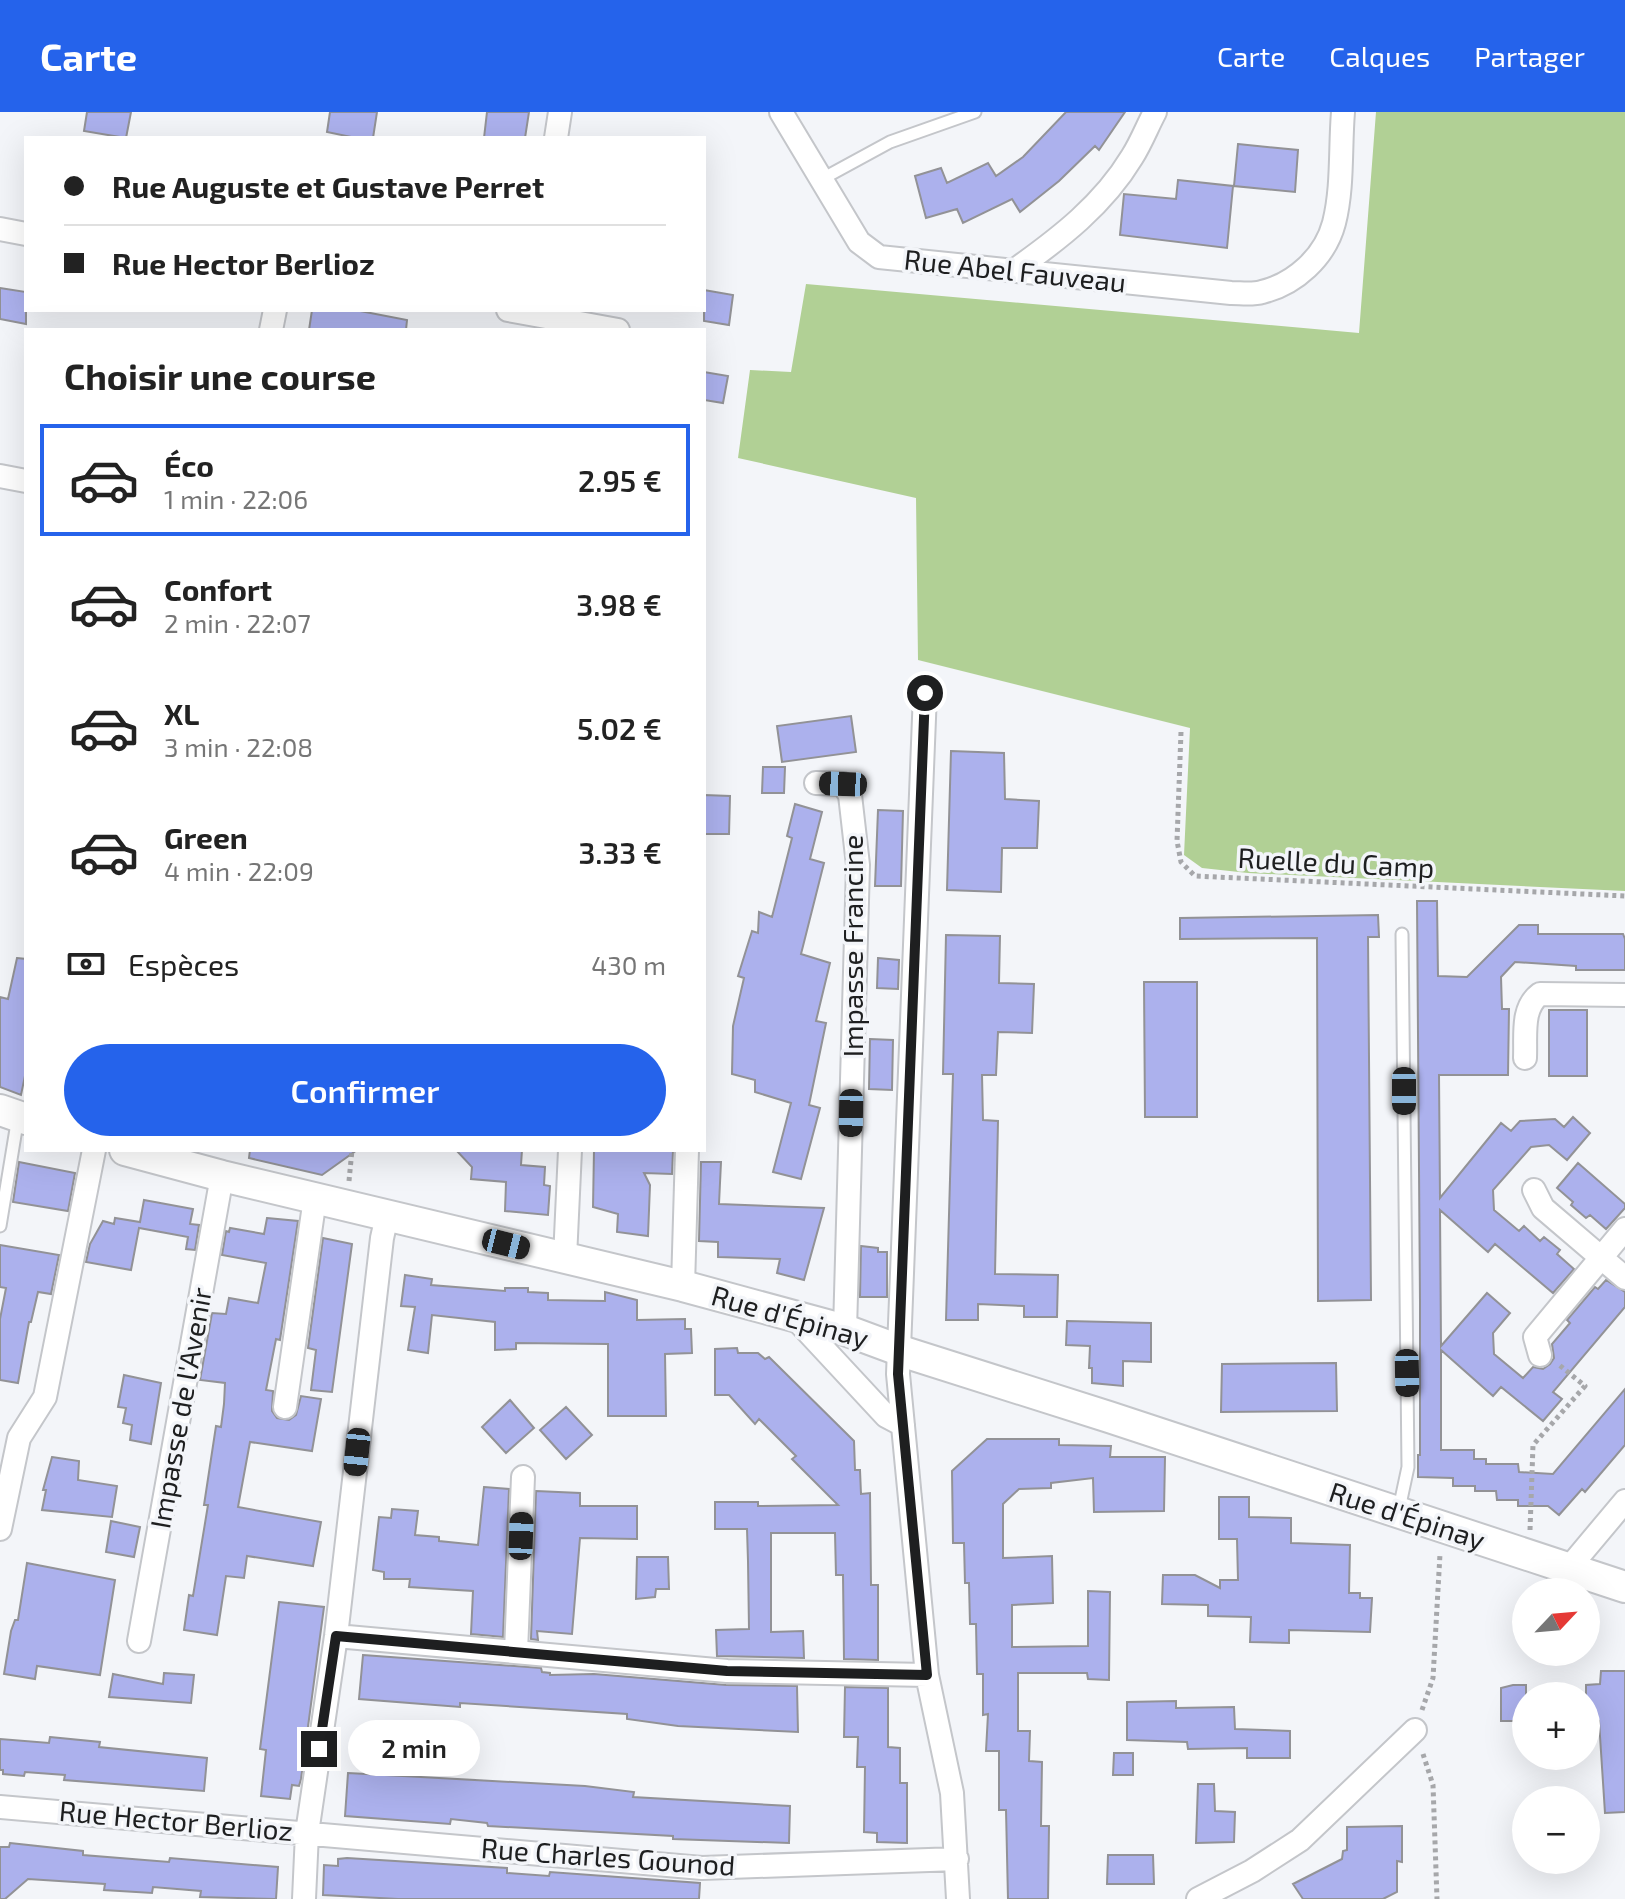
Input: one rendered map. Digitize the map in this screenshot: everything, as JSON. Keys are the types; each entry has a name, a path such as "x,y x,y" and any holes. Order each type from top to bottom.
{"main road":[{"name":"Rue d'Épinay","path":"132,1152 683,1286 845,1330 899,1351 1625,1587"}],"street":[{"path":"556,136 560,112"},
{"name":"Rue Abel Fauveau","path":"781,112 800,155 822,179 833,209 859,242 879,257 1231,293 1259,293 1283,285 1310,265 1321,251 1334,225 1343,112"},
{"path":"1015,270 1062,236 1101,199 1132,158 1155,112"},
{"path":"0,229 24,234"},
{"path":"534,312 609,328"},
{"path":"0,476 24,481"},
{"path":"925,693 898,1374 927,1675 952,1793 958,1899"},
{"name":"Impasse Francine","path":"816,783 843,784 850,795 858,865 845,1330"},
{"path":"1525,1058 1527,1011 1531,1000 1540,994 1625,995"},
{"path":"0,1529 19,1438 45,1397 94,1152"},
{"path":"565,1258 570,1152"},
{"path":"683,1286 687,1152"},
{"name":"Impasse de l'Avenir","path":"139,1641 222,1176"},
{"path":"1534,1190 1543,1208 1625,1278"},
{"path":"285,1407 315,1198"},
{"name":"Rue Hector Berlioz","path":"0,1807 307,1833 336,1636 387,1216"},
{"path":"1540,1355 1535,1337 1625,1229"},
{"path":"793,1316 886,1416 903,1425"},
{"path":"516,1652 523,1477"},
{"path":"1568,1569 1625,1501"},
{"path":"336,1636 727,1671 927,1675"},
{"path":"1198,1899 1252,1871 1300,1840 1415,1730"},
{"path":"304,1899 307,1833"},
{"name":"Rue Charles Gounod","path":"307,1833 702,1868 957,1859"}],"lane":[{"path":"822,179 890,142 975,112"},
{"path":"1398,1513 1408,1467 1402,934"},
{"path":"0,1226 15,1115"}],"path":[{"name":"Ruelle du Camp","path":"1181,732 1177,841 1181,862 1195,876 1625,896"},
{"path":"1523,1554 1530,1530 1533,1445 1585,1386 1552,1359 1540,1355"}],"green space":[{"path":"1376,112 1625,112 1625,891 1248,873 1202,868 1184,855 1190,728 918,660 916,498 738,458 750,370 791,372 806,284 1359,333"}],"building":[{"path":"87,112 131,112 126,136 84,131"},
{"path":"330,112 377,112 373,136 327,132"},
{"path":"487,112 529,112 525,136 484,136"},
{"path":"1066,112 1125,112 1099,150 1095,146 1059,181 1020,212 1012,199 963,223 957,209 926,218 915,176 941,168 947,183 988,163 996,176 1023,157"},
{"path":"1238,144 1298,150 1295,192 1234,186"},
{"path":"1178,180 1233,186 1227,248 1120,235 1124,194 1176,199"},
{"path":"0,288 24,292 26,324 0,319"},
{"path":"706,290 733,295 729,325 704,321"},
{"path":"312,312 365,312 407,320 406,328 309,328"},
{"path":"706,372 728,376 723,403 706,400"},
{"path":"851,716 856,752 782,762 777,726"},
{"path":"951,751 1004,753 1005,799 1039,801 1037,848 1002,848 1001,892 947,890"},
{"path":"763,767 785,767 784,793 762,793"},
{"path":"706,795 730,796 729,834 706,834"},
{"path":"795,804 822,812 810,859 824,863 801,954 830,963 816,1021 826,1023 809,1105 820,1108 801,1179 773,1172 791,1103 755,1092 755,1080 732,1074 733,1026 744,978 738,976 752,931 758,933 759,912 772,917 792,838 787,836"},
{"path":"878,810 903,811 901,886 875,886"},
{"path":"1417,901 1437,901 1438,976 1467,977 1519,925 1538,925 1538,934 1623,934 1625,939 1625,970 1576,970 1576,966 1515,962 1501,977 1502,1009 1509,1009 1508,1075 1439,1075 1440,1198 1501,1123 1511,1131 1520,1121 1555,1119 1564,1127 1573,1117 1590,1133 1567,1160 1549,1145 1531,1147 1493,1190 1494,1210 1519,1231 1524,1226 1540,1241 1544,1237 1560,1250 1557,1254 1574,1269 1553,1293 1495,1244 1488,1252 1440,1210 1441,1346 1487,1293 1510,1313 1493,1333 1494,1354 1523,1378 1533,1367 1543,1369 1550,1364 1554,1358 1552,1344 1570,1323 1567,1320 1595,1287 1598,1289 1606,1280 1625,1292 1625,1307 1553,1392 1562,1399 1543,1421 1501,1387 1493,1396 1441,1350 1441,1450 1474,1450 1474,1459 1486,1459 1486,1464 1518,1464 1519,1472 1553,1474 1625,1389 1625,1445 1585,1492 1582,1489 1559,1515 1548,1506 1518,1506 1518,1500 1497,1500 1496,1491 1475,1491 1475,1486 1453,1486 1453,1478 1418,1477"},
{"path":"1378,915 1379,937 1368,937 1371,1300 1318,1301 1317,938 1180,939 1180,918"},
{"path":"946,935 1000,936 999,983 1034,984 1032,1033 998,1032 996,1075 982,1075 983,1120 998,1121 995,1274 1058,1275 1057,1317 1024,1317 1024,1306 978,1304 978,1320 946,1320 953,1074 943,1074"},
{"path":"17,958 24,959 24,1081 21,1095 0,1087 0,997 8,999"},
{"path":"878,958 899,960 898,989 877,988"},
{"path":"1144,982 1197,982 1197,1117 1145,1117"},
{"path":"1549,1010 1587,1010 1587,1076 1549,1076"},
{"path":"870,1039 893,1040 892,1090 869,1089"},
{"path":"250,1152 354,1152 322,1175 249,1158"},
{"path":"458,1152 522,1152 521,1165 545,1167 544,1185 550,1186 548,1215 505,1211 506,1182 471,1179 472,1167"},
{"path":"594,1152 673,1152 672,1174 644,1173 650,1185 648,1236 617,1232 618,1214 593,1207"},
{"path":"19,1162 75,1173 68,1211 13,1202"},
{"path":"701,1162 721,1162 719,1204 824,1208 804,1280 777,1273 780,1259 718,1257 718,1242 699,1241"},
{"path":"1578,1163 1625,1204 1625,1208 1606,1229 1590,1215 1586,1218 1557,1188"},
{"path":"144,1200 193,1209 190,1224 199,1225 195,1250 186,1249 188,1237 139,1228 131,1270 86,1262 90,1244 103,1221 114,1224 115,1218 140,1222"},
{"path":"267,1218 298,1221 280,1340 276,1339 266,1390 273,1391 272,1411 277,1418 289,1420 296,1415 301,1396 321,1399 312,1451 250,1442 238,1507 321,1522 313,1566 247,1556 244,1578 226,1576 217,1635 184,1630 189,1595 193,1596 208,1505 204,1505 216,1426 221,1427 224,1404 225,1383 200,1380 212,1313 226,1314 229,1298 258,1303 266,1263 222,1255 226,1231 229,1232 230,1228 264,1234"},
{"path":"323,1238 352,1244 332,1392 311,1390 316,1350 308,1348"},
{"path":"0,1245 59,1255 51,1294 38,1292 18,1383 0,1380 0,1319 6,1288 0,1287"},
{"path":"861,1246 887,1252 887,1297 860,1297"},
{"path":"405,1275 432,1279 431,1285 505,1291 505,1288 528,1288 528,1292 548,1293 548,1300 605,1301 605,1292 637,1300 637,1320 685,1319 685,1329 691,1329 692,1353 665,1354 666,1416 608,1416 608,1344 516,1343 516,1349 495,1350 495,1322 432,1315 428,1353 408,1350 415,1307 401,1306"},
{"path":"1067,1321 1151,1323 1151,1362 1123,1361 1123,1386 1092,1383 1090,1346 1066,1345"},
{"path":"737,1348 738,1353 758,1353 765,1359 769,1357 854,1441 855,1470 860,1470 861,1494 870,1493 871,1585 878,1585 878,1660 844,1659 843,1575 836,1575 835,1533 771,1533 771,1632 803,1631 804,1658 717,1656 716,1630 749,1629 747,1529 715,1529 715,1502 758,1502 758,1506 838,1505 792,1459 796,1456 759,1419 755,1424 729,1395 715,1395 715,1349"},
{"path":"1336,1363 1337,1411 1221,1412 1222,1364"},
{"path":"124,1375 161,1383 151,1444 130,1440 132,1425 123,1423 126,1408 118,1407"},
{"path":"510,1400 534,1428 506,1453 482,1427"},
{"path":"566,1407 592,1435 566,1459 540,1430"},
{"path":"987,1439 1059,1439 1059,1445 1111,1446 1110,1457 1165,1457 1164,1511 1094,1512 1093,1478 1051,1483 1051,1488 1019,1489 1003,1504 1003,1558 1052,1556 1053,1603 1012,1605 1012,1647 1088,1646 1088,1591 1110,1592 1109,1680 1088,1679 1087,1673 1018,1673 1018,1731 1030,1731 1029,1761 1042,1762 1041,1826 1049,1826 1048,1899 1008,1899 1006,1810 999,1810 999,1751 986,1751 988,1714 983,1715 983,1674 977,1674 976,1624 970,1624 964,1543 953,1543 952,1471"},
{"path":"52,1457 79,1461 78,1480 117,1486 112,1517 42,1510 46,1490 43,1490"},
{"path":"484,1487 509,1489 503,1637 471,1634 473,1591 409,1587 410,1579 384,1579 384,1572 373,1570 379,1517 391,1518 392,1509 418,1511 415,1535 478,1545"},
{"path":"536,1491 580,1493 580,1506 637,1506 637,1539 580,1538 572,1634 537,1631 538,1640 531,1639"},
{"path":"1219,1497 1249,1497 1249,1517 1291,1518 1291,1543 1350,1545 1349,1593 1360,1593 1360,1598 1372,1598 1370,1632 1289,1630 1289,1643 1250,1642 1251,1617 1208,1616 1208,1605 1162,1604 1163,1575 1195,1575 1220,1588 1220,1580 1238,1580 1237,1539 1219,1539"},
{"path":"111,1521 140,1527 134,1557 106,1552"},
{"path":"637,1557 668,1557 669,1589 656,1589 655,1597 636,1599"},
{"path":"27,1563 115,1580 100,1675 37,1666 35,1679 4,1674 11,1631 15,1620 18,1620"},
{"path":"279,1602 324,1607 301,1779 299,1786 292,1785 290,1799 261,1796 266,1750 260,1749"},
{"path":"363,1655 541,1668 542,1672 550,1675 594,1674 726,1685 797,1686 798,1732 678,1726 627,1719 627,1714 359,1699"},
{"path":"1601,1671 1625,1671 1625,1812 1605,1813"},
{"path":"164,1673 194,1675 191,1703 109,1697 113,1674 163,1684"},
{"path":"1512,1685 1512,1721 1501,1721 1501,1688"},
{"path":"845,1687 888,1688 888,1747 900,1748 900,1783 907,1783 907,1843 877,1842 877,1833 864,1832 865,1767 857,1767 858,1737 844,1737"},
{"path":"1176,1701 1176,1708 1234,1707 1235,1729 1290,1731 1290,1758 1247,1758 1247,1748 1188,1749 1187,1742 1127,1740 1127,1702"},
{"path":"50,1737 100,1742 99,1747 207,1758 204,1791 64,1780 65,1775 3,1774 0,1770 0,1739 49,1743"},
{"path":"1114,1753 1133,1753 1133,1775 1113,1775"},
{"path":"348,1773 585,1786 634,1792 633,1797 790,1806 789,1843 673,1839 673,1836 488,1826 487,1823 451,1819 450,1824 345,1816"},
{"path":"1198,1784 1214,1784 1215,1811 1235,1812 1234,1842 1196,1843"},
{"path":"1402,1826 1402,1862 1397,1861 1397,1892 1383,1899 1303,1899 1293,1884 1342,1859 1343,1851 1347,1850 1347,1827"},
{"path":"10,1843 83,1851 83,1855 278,1867 276,1899 200,1897 201,1891 153,1887 152,1893 104,1890 105,1884 28,1879 5,1899 0,1899 0,1847 9,1847"},
{"path":"1108,1855 1153,1855 1154,1884 1107,1884"},
{"path":"338,1859 507,1868 507,1873 549,1876 550,1872 700,1883 699,1899 398,1899 323,1895 324,1865 338,1866"}],"route":[{"path":"319,1749 336,1636 727,1671 927,1675 898,1374 925,693"}]}
